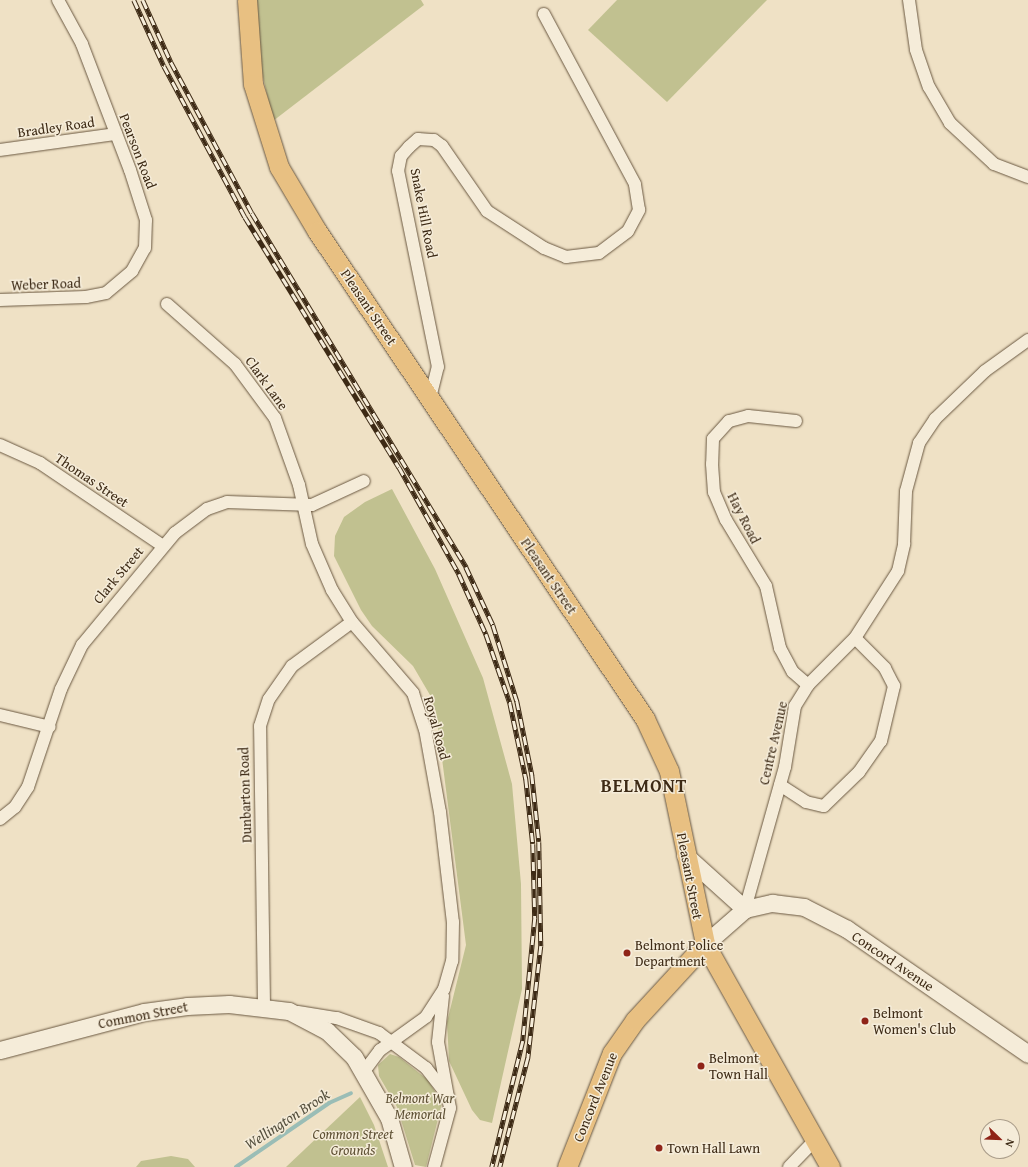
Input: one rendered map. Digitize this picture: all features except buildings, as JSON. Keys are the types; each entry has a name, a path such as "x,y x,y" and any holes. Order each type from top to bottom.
{"main road":[{"name":"Pleasant Street","path":"247,0 253,84 279,167 305,212 645,719 669,770 685,855 705,944 814,1141 830,1167"},
{"path":"685,855 745,909"},
{"name":"Concord Avenue","path":"568,1167 612,1053 635,1020 705,944 745,909 782,902 824,915 1028,1054"},
{"name":"Common Street","path":"0,1050 144,1012 187,1006 264,1006 289,1011 337,1039 364,1071 388,1118 403,1167"}],"street":[{"name":"Pearson Road","path":"58,0 82,44 144,210 147,239 142,256 132,271 115,287 94,297"},
{"path":"909,0 916,50 929,87 950,123 994,164 1028,177"},
{"name":"Snake Hill Road","path":"430,398 438,367 398,171 402,156 409,147 418,139 434,140 442,146 487,211 544,248 566,257 599,253 628,231 639,210 635,184 544,14"},
{"name":"Bradley Road","path":"0,150 116,134"},
{"name":"Weber Road","path":"0,300 94,297"},
{"name":"Clark Lane","path":"167,304 235,364 258,391 286,443 304,505"},
{"name":"Centre Avenue","path":"745,909 780,785 793,713 808,685 855,638 893,580 904,544 906,491 923,436 985,371 1028,340"},
{"name":"Hay Road","path":"796,421 748,416 728,421 713,439 712,472 714,492 726,520 766,586 782,652 800,680 808,685"},
{"name":"Thomas Street","path":"0,445 40,463 163,546"},
{"name":"Clark Street","path":"0,819 15,807 28,787 50,727 61,689 82,646 163,546 196,517 221,504 243,501 304,505 327,500 364,481"},
{"name":"Royal Road","path":"304,505 315,555 352,622 413,693 425,729 440,812 453,922 452,961 444,989 438,1042 448,1096"},
{"name":"Dunbarton Road","path":"264,1006 260,726 269,699 283,676 306,653 352,622"},
{"path":"780,785 806,802 824,806 858,772 881,741 894,686 885,668 855,638"},
{"path":"0,715 50,727"},
{"name":"Royal Road","path":"364,1071 376,1055 426,1017 444,989"},
{"name":"Common Street","path":"289,1011 351,1022 393,1042 426,1068 448,1096"},
{"path":"434,1167 448,1120 448,1096"},
{"path":"788,1167 814,1141"}],"green space":[{"path":"257,0 421,0 424,5 273,121 261,68"},
{"path":"617,0 767,0 667,102 588,30"},
{"path":"392,489 435,569 483,678 512,784 521,884 522,989 492,1123 480,1120 472,1110 449,1061 447,1022 466,945 436,712 430,695 413,666 372,626 361,610 334,556 335,536 344,517 365,502"},
{"name":"Belmont War Memorial","path":"390,1054 399,1057 428,1080 442,1103 426,1167 415,1165 397,1107 379,1076 378,1065"},
{"name":"Common Street Grounds","path":"360,1097 374,1125 388,1167 286,1167"},
{"path":"171,1156 188,1159 195,1167 136,1167 141,1161"}],"waterway":[{"name":"Wellington Brook","path":"236,1167 329,1103 351,1093"}],"railway":[{"path":"134,0 164,66 245,217 399,467 459,574 486,634 510,703 526,779 533,844 535,918 523,1041 492,1167"},
{"path":"143,0 171,62 252,213 466,567 493,625 517,701 532,775 539,842 541,946 528,1058 500,1167"}],"place":[{"name":"Belmont Police Department","path":"627,953"},
{"name":"Belmont Women's Club","path":"865,1021"},
{"name":"Belmont Town Hall","path":"701,1066"},
{"name":"Town Hall Lawn","path":"659,1148"}],"district":[{"name":"BELMONT","path":"644,786"}]}
